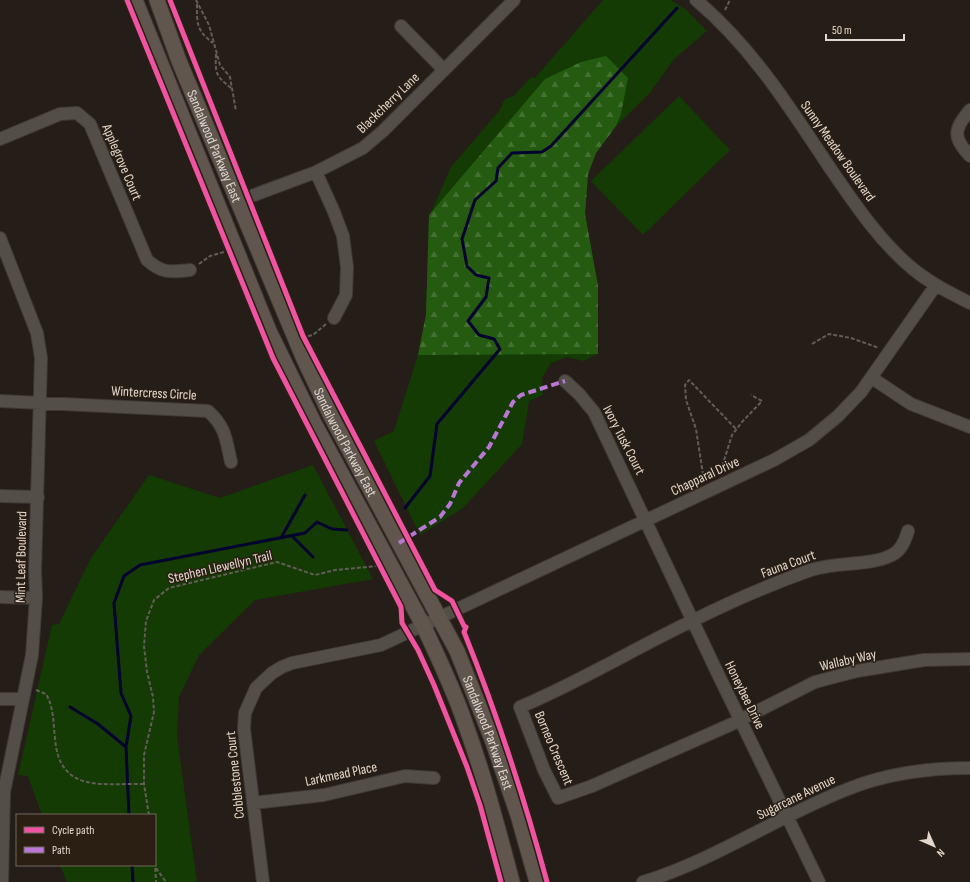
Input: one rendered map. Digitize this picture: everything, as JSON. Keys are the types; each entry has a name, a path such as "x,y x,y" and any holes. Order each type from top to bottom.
{"main road":[{"name":"Sandalwood Parkway East","path":"135,0 275,345 318,430 431,621 457,651 492,739 518,815 537,882"},
{"name":"Sandalwood Parkway East","path":"157,0 179,61 304,359 431,621 465,722 497,825 512,882"}],"street":[{"name":"Blackcherry Lane","path":"238,201 316,172 363,148 383,131 514,0"},
{"name":"Sunny Meadow Boulevard","path":"696,0 717,19 756,61 784,99 853,201 887,242 912,268 936,285 970,303"},
{"path":"401,26 444,70"},
{"path":"970,110 960,123 957,133 960,144 970,156"},
{"name":"Applegrove Court","path":"0,139 60,114 77,113 90,124 147,260 155,267 166,272 190,270"},
{"path":"316,172 343,236 347,267 346,295 334,318"},
{"name":"Mint Leaf Boulevard","path":"0,238 3,256 40,343 38,497 35,570 36,598 32,655 2,792 2,882"},
{"name":"Chapparal Drive","path":"431,621 774,460 809,440 838,416 872,378 936,285"},
{"path":"872,378 911,404 970,427"},
{"name":"Ivory Tusk Court","path":"565,381 579,394 594,412 646,520"},
{"name":"Wintercress Circle","path":"0,401 40,401 208,411 218,419 225,431 231,462"},
{"path":"0,496 38,497"},
{"name":"Honeybee Drive","path":"646,520 786,817 819,882"},
{"name":"Fauna Court","path":"693,620 781,580 820,567 874,560 892,555 904,544 908,531"},
{"path":"0,597 36,598"},
{"name":"Borneo Crescent","path":"693,620 586,677 520,707 544,770 558,798 592,786 740,720"},
{"name":"Cobblestone Court","path":"262,882 245,738 245,721 251,697 263,680 272,673 292,663 376,646 431,621"},
{"name":"Wallaby Way","path":"740,720 815,682 857,671 924,660 970,659"},
{"path":"0,699 23,699"},
{"name":"Sugarcane Avenue","path":"643,882 696,861 786,817 843,791 868,782 926,771 970,768"},
{"name":"Larkmead Place","path":"253,803 324,795 405,776 434,778"}],"path":[{"path":"725,10 730,0"},
{"path":"196,1 209,25 220,65 230,77 236,111"},
{"path":"196,1 197,24 201,34 214,43"},
{"path":"216,52 215,68 217,76 231,88"},
{"path":"190,270 210,256 229,250 226,243"},
{"path":"306,342 303,336 313,335 334,318"},
{"path":"812,344 829,334 851,338 880,348"},
{"path":"704,481 696,429 686,400 685,385 689,380 736,429"},
{"path":"722,472 722,467 732,435 762,401 751,394"},
{"path":"377,559 384,573"},
{"path":"34,690 46,694 51,703 57,753 65,771 78,780 90,783 144,784"},
{"path":"156,867 156,882"},
{"path":"156,867 166,882"}],"green space":[{"path":"603,0 671,0 685,9 707,31 674,59 649,94 616,126 596,153 588,174 585,214 598,286 598,354 583,361 567,357 551,363 542,378 543,395 529,401 522,444 463,508 420,535 374,441 394,431 418,355 426,315 429,217 451,167 499,111 505,99 514,96 530,78 535,78"},
{"path":"606,56 628,78 621,114 616,126 596,153 588,174 585,214 598,286 598,354 418,355 426,315 429,215 545,79 581,62"},
{"path":"679,96 730,150 643,235 591,181"},
{"path":"313,465 373,579 255,600 199,655 179,697 177,737 197,882 67,882 60,866 156,866 156,814 42,814 28,776 18,775 52,625 59,624 91,558 149,475 220,498"}],"waterway":[{"path":"405,508 430,476 437,424 500,349 494,339 479,335 468,321 486,297 489,278 476,275 467,266 462,239 475,200 496,181 498,168 512,153 542,152 551,146 677,8"},
{"path":"281,538 305,495"},
{"path":"129,814 126,747 131,716 121,693 114,603 124,576 140,565 305,533 317,522 332,529 347,530"},
{"path":"292,536 313,557"},
{"path":"70,707 98,724 126,747"},
{"path":"132,866 133,882"}],"marked path":[{"path":"399,543 440,517 450,504 459,483 489,447 513,402 521,395 565,381"}],"cycle path":[{"path":"127,0 273,358 401,607 402,623 418,650 434,685 467,767 480,805 501,882"},
{"path":"170,0 303,336 435,590 452,601 464,626 466,627 464,632 488,694 509,756 547,882"}]}
